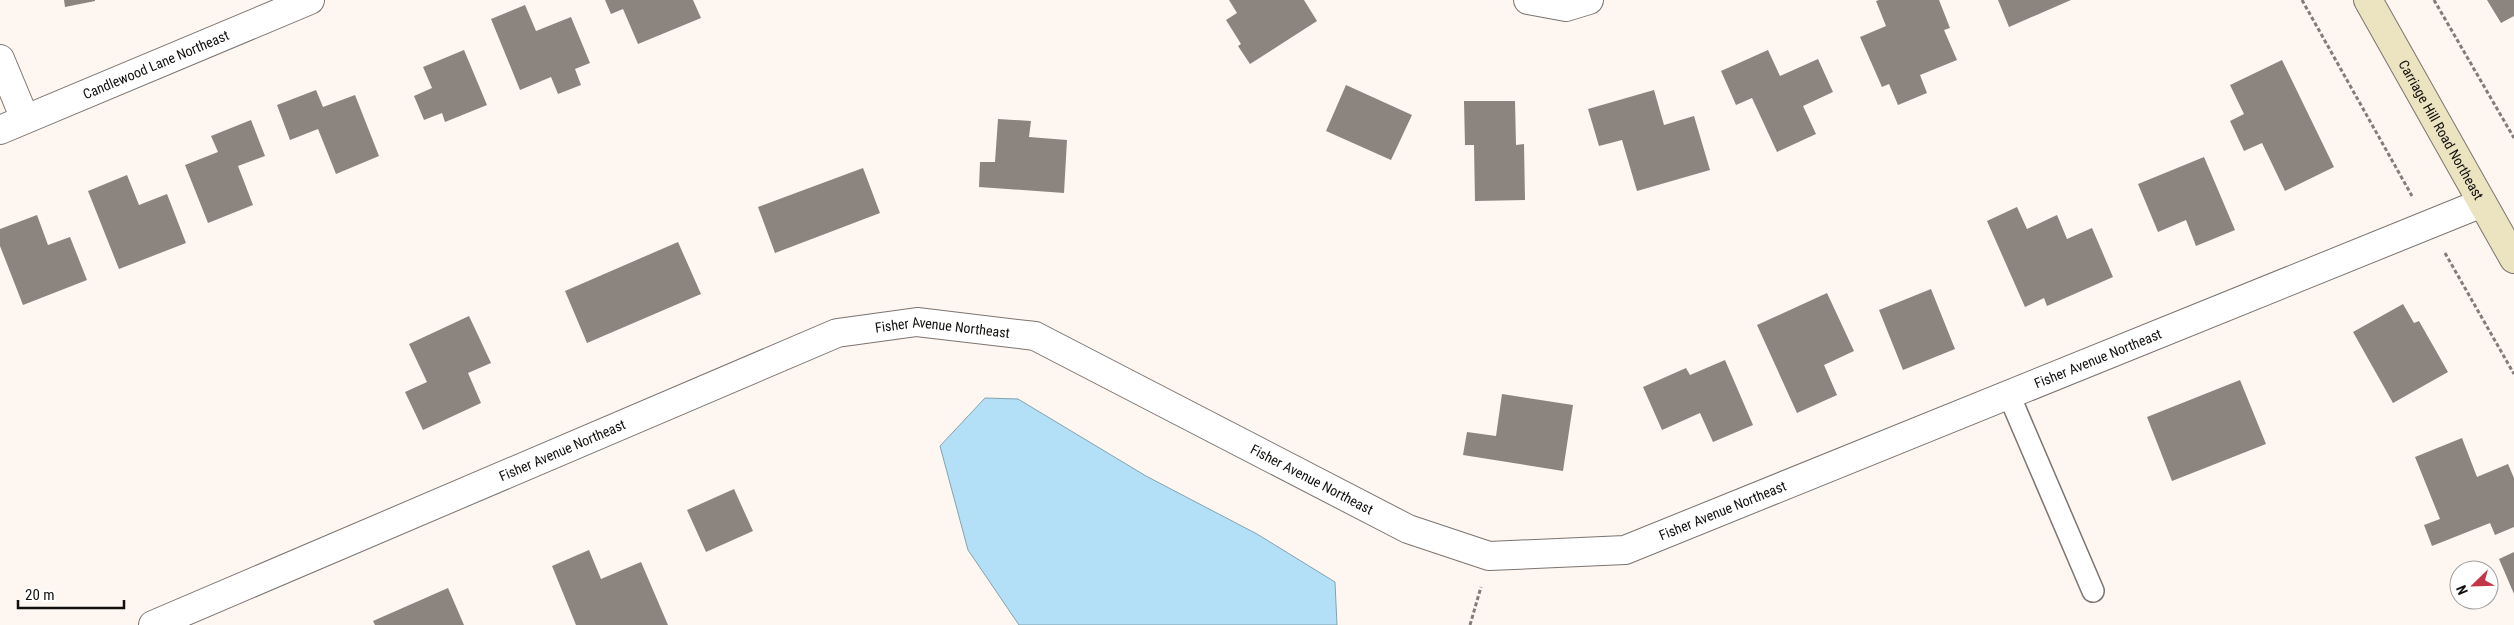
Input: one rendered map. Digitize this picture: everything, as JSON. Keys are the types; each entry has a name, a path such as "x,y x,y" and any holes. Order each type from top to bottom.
{"street":[{"name":"Candlewood Lane Northeast","path":"0,130 310,0"},
{"path":"1528,0 1566,7 1589,0"},
{"name":"Carriage Hill Road Northeast","path":"2368,0 2514,259"},
{"path":"0,58 25,119"},
{"name":"Fisher Avenue Northeast","path":"153,625 837,333 917,322 1035,336 1408,529 1489,556 1625,550 2482,203"}],"lane":[{"path":"2008,395 2092,591"}],"path":[{"path":"2302,0 2514,374"},
{"path":"2434,0 2514,138"},
{"path":"1470,625 1489,556"}],"water":[{"path":"985,398 1018,399 1146,476 1257,534 1335,582 1337,625 1019,625 968,550 940,446"}],"building":[{"path":"64,0 95,0 95,1 65,7"},
{"path":"605,0 693,0 701,18 638,44 623,9 611,14"},
{"path":"1229,0 1304,0 1317,21 1250,64 1238,46 1241,44 1226,20 1237,13"},
{"path":"1939,0 1950,28 1944,30 1957,60 1920,75 1927,93 1898,105 1889,84 1882,87 1860,37 1886,26 1876,1"},
{"path":"1998,0 2071,0 2009,27"},
{"path":"2487,0 2514,0 2514,16 2501,23"},
{"path":"525,5 536,31 571,17 590,63 575,69 581,85 558,94 551,77 520,90 491,19"},
{"path":"464,50 487,105 445,122 442,113 424,120 414,96 432,88 423,67"},
{"path":"1768,50 1780,76 1818,59 1833,92 1803,106 1816,134 1777,152 1752,98 1736,105 1721,71"},
{"path":"2282,60 2334,167 2285,191 2262,143 2244,151 2230,121 2244,114 2230,85"},
{"path":"1346,85 1412,115 1391,160 1326,131"},
{"path":"316,90 323,107 355,95 379,156 336,174 318,129 290,140 277,105"},
{"path":"1654,90 1664,125 1694,116 1710,170 1637,191 1622,140 1599,146 1588,109"},
{"path":"1464,101 1515,101 1516,145 1524,144 1525,200 1475,201 1474,145 1465,145"},
{"path":"998,119 1031,121 1029,137 1067,140 1064,193 979,187 980,162 995,162"},
{"path":"251,120 265,156 238,166 253,205 208,223 185,165 218,152 211,136"},
{"path":"2204,157 2235,230 2196,246 2186,220 2158,232 2138,184"},
{"path":"863,168 880,213 775,253 758,207"},
{"path":"127,175 139,205 167,194 186,243 119,269 88,191"},
{"path":"2017,207 2027,229 2057,215 2067,239 2092,228 2113,277 2047,306 2044,298 2025,307 1987,221"},
{"path":"37,215 48,245 70,237 87,280 23,305 0,246 0,229"},
{"path":"678,242 701,294 587,343 565,291"},
{"path":"1931,289 1955,349 1903,370 1879,310"},
{"path":"1827,293 1854,351 1824,365 1837,395 1797,413 1757,325"},
{"path":"2403,304 2414,323 2419,321 2448,372 2393,403 2353,332"},
{"path":"469,316 491,363 468,373 481,403 423,430 405,392 427,382 409,344"},
{"path":"1725,360 1753,425 1713,442 1700,413 1662,430 1643,387 1686,368 1690,375"},
{"path":"2240,380 2266,444 2172,481 2147,417"},
{"path":"1502,394 1573,405 1563,471 1463,455 1467,432 1496,436"},
{"path":"2462,438 2477,477 2508,464 2514,478 2514,527 2495,535 2490,523 2432,546 2424,525 2440,519 2415,457"},
{"path":"734,489 753,531 706,552 687,510"},
{"path":"589,550 601,579 641,562 668,625 576,625 552,566"},
{"path":"2514,552 2514,594 2499,559"},
{"path":"448,588 464,625 375,625 373,621"}]}
